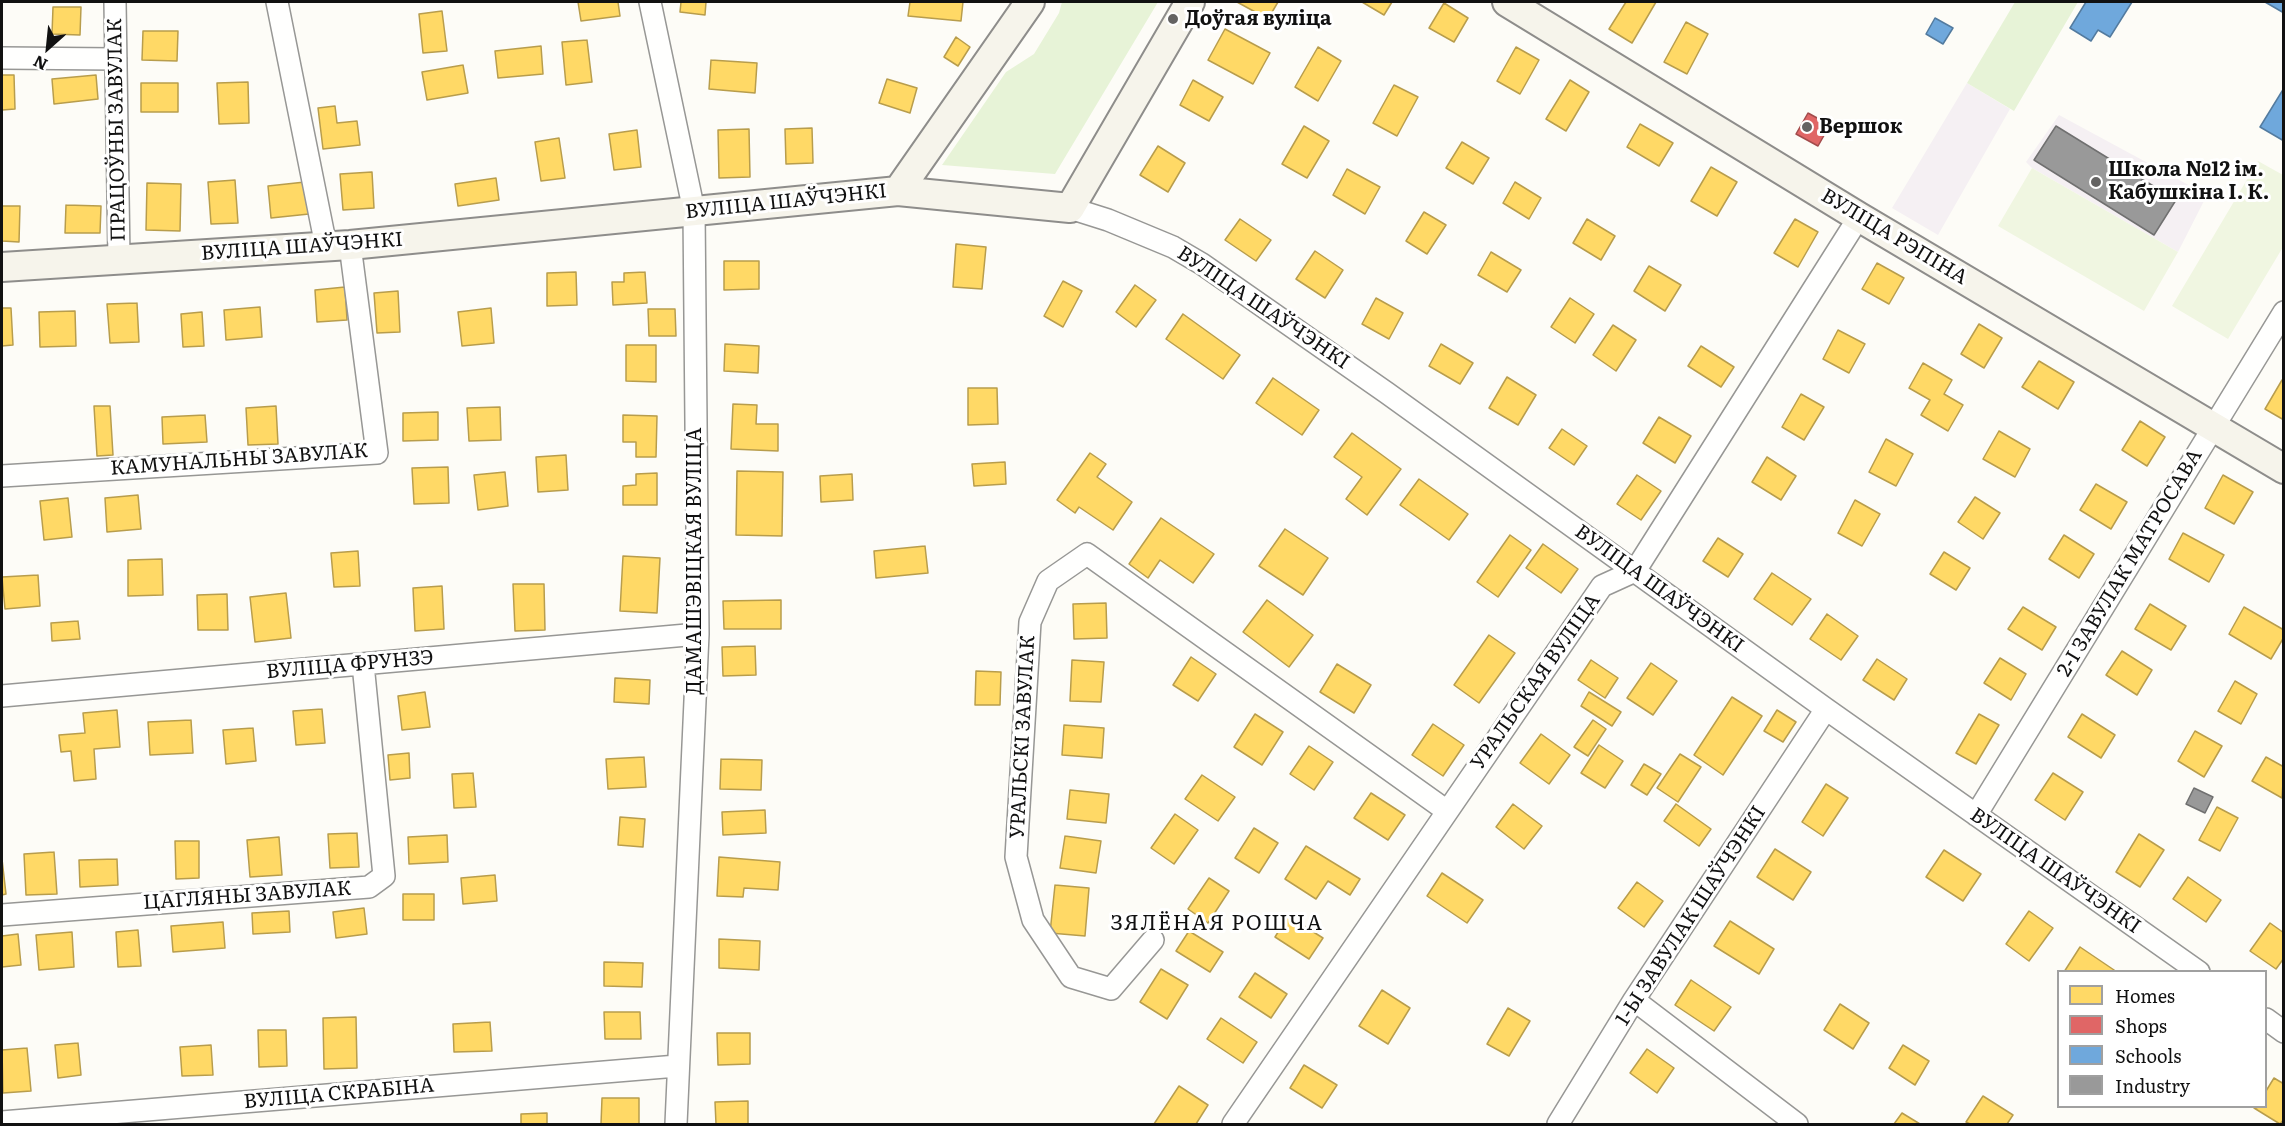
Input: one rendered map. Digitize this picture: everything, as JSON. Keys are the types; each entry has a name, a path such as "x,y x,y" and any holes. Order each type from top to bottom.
{"street":[{"name":"ПРАЦОЎНЫ ЗАВУЛАК","path":"115,2 119,259"},
{"path":"277,2 338,246"},
{"name":"ДАМАШЭВІЦКАЯ ВУЛІЦА","path":"650,2 694,211 698,634 676,1125"},
{"path":"898,191 1030,2"},
{"path":"1070,208 1190,2"},
{"name":"ВУЛІЦА РЭПІНА","path":"1507,2 1859,217 2283,469"},
{"path":"2,58 116,59"},
{"name":"ВУЛІЦА ШАЎЧЭНКІ","path":"2,267 338,246 898,191 1070,208 1108,220 1173,247 1202,264 1387,393 1826,709 2196,970"},
{"path":"1635,571 1859,217"},
{"name":"КАМУНАЛЬНЫ ЗАВУЛАК","path":"2,476 377,453 338,246"},
{"name":"2-І ЗАВУЛАК МАТРОСАВА","path":"1976,814 2283,312"},
{"name":"УРАЛЬСКІ ЗАВУЛАК","path":"1153,940 1111,989 1071,977 1033,920 1016,857 1030,622 1048,581 1087,554 1447,811"},
{"name":"УРАЛЬСКАЯ ВУЛІЦА","path":"1233,1125 1602,586 1635,571"},
{"name":"ВУЛІЦА ФРУНЗЭ","path":"2,696 698,634"},
{"name":"ЦАГЛЯНЫ ЗАВУЛАК","path":"2,915 369,887 384,876 363,664"},
{"name":"1-Ы ЗАВУЛАК ШАЎЧЭНКІ","path":"1558,1125 1634,1000 1826,709"},
{"path":"1634,1000 1797,1125"},
{"path":"2267,1020 2283,1032"},
{"name":"ВУЛІЦА СКРАБІНА","path":"2,1122 62,1121 677,1066"}],"shaded area":[{"path":"1967,83 2010,109 1938,235 1892,208"},
{"path":"2059,115 2207,195 2178,252 2032,168 2026,162"}],"green space":[{"path":"1062,2 1158,2 1055,174 942,165 1006,72 1034,54 1059,13"},
{"path":"2015,2 2078,2 2014,111 1967,83"},
{"path":"2258,161 2283,175 2283,247 2228,339 2172,306"},
{"path":"2032,168 2178,252 2144,311 1998,226"}],"building: Homes":[{"path":"578,2 618,2 620,16 581,21"},
{"path":"681,2 706,2 705,15 680,12"},
{"path":"910,2 963,2 961,21 908,16"},
{"path":"1237,2 1278,2 1268,19"},
{"path":"1362,2 1392,2 1384,15"},
{"path":"1626,2 1656,2 1632,43 1609,29"},
{"path":"1444,3 1468,18 1454,42 1429,28"},
{"path":"53,7 81,7 80,35 52,34"},
{"path":"442,11 447,51 423,53 419,14"},
{"path":"1686,22 1708,34 1687,74 1664,62"},
{"path":"1225,29 1270,53 1253,84 1208,60"},
{"path":"143,31 178,31 177,61 142,60"},
{"path":"956,37 970,47 958,66 944,57"},
{"path":"587,40 592,82 566,85 562,42"},
{"path":"541,46 543,74 498,78 495,51"},
{"path":"1318,47 1341,61 1318,101 1295,87"},
{"path":"1516,47 1539,60 1520,94 1497,81"},
{"path":"711,60 757,63 755,93 709,89"},
{"path":"463,65 468,93 427,100 422,72"},
{"path":"2,75 14,75 15,109 2,110"},
{"path":"96,75 98,99 54,104 52,79"},
{"path":"887,79 917,88 910,113 879,103"},
{"path":"1193,80 1223,97 1209,121 1180,105"},
{"path":"1570,80 1589,92 1566,131 1546,119"},
{"path":"248,82 249,123 219,124 217,83"},
{"path":"141,83 178,83 178,112 141,112"},
{"path":"1394,85 1418,97 1397,136 1373,123"},
{"path":"335,106 337,123 357,121 360,145 323,149 318,108"},
{"path":"1640,124 1673,143 1659,166 1627,147"},
{"path":"1304,126 1329,141 1307,178 1282,164"},
{"path":"812,128 813,163 786,164 785,129"},
{"path":"749,129 750,177 719,178 718,130"},
{"path":"637,130 641,167 614,170 609,134"},
{"path":"559,138 565,178 541,181 535,142"},
{"path":"1462,142 1489,158 1473,184 1446,168"},
{"path":"1158,146 1185,163 1168,192 1140,175"},
{"path":"1711,167 1737,182 1717,216 1691,201"},
{"path":"1347,169 1380,187 1365,214 1333,195"},
{"path":"372,172 374,208 343,210 340,174"},
{"path":"496,178 499,200 458,206 455,184"},
{"path":"235,180 238,223 211,224 208,182"},
{"path":"305,182 309,214 271,218 268,186"},
{"path":"1515,182 1541,198 1529,219 1503,203"},
{"path":"147,183 181,184 180,231 146,230"},
{"path":"66,205 101,206 100,233 65,233"},
{"path":"2,206 20,206 19,242 2,241"},
{"path":"1424,212 1446,225 1427,254 1406,241"},
{"path":"1240,219 1271,240 1256,261 1225,240"},
{"path":"1587,219 1615,236 1601,260 1573,243"},
{"path":"1795,219 1818,232 1798,267 1774,253"},
{"path":"956,244 986,247 982,289 953,287"},
{"path":"1315,251 1343,270 1325,298 1296,279"},
{"path":"1491,252 1521,270 1507,292 1478,275"},
{"path":"724,261 759,261 759,289 724,290"},
{"path":"1877,263 1904,278 1889,304 1862,289"},
{"path":"1649,266 1681,285 1665,311 1634,291"},
{"path":"576,272 577,305 547,306 547,273"},
{"path":"645,272 647,303 613,305 612,282 624,282 624,273"},
{"path":"1063,281 1082,291 1063,327 1044,316"},
{"path":"1135,285 1156,300 1136,327 1116,312"},
{"path":"345,287 347,320 317,322 315,290"},
{"path":"398,291 400,332 377,333 374,293"},
{"path":"1376,298 1403,313 1389,339 1362,324"},
{"path":"1570,298 1594,314 1575,343 1551,327"},
{"path":"137,303 139,342 110,343 107,304"},
{"path":"260,307 262,337 226,340 224,310"},
{"path":"2,308 11,308 13,345 2,346"},
{"path":"491,308 494,343 462,346 458,312"},
{"path":"648,309 675,309 676,336 649,336"},
{"path":"75,311 76,346 40,347 39,312"},
{"path":"202,312 204,346 183,347 181,314"},
{"path":"1183,314 1240,355 1223,379 1166,339"},
{"path":"1979,324 2002,338 1984,368 1961,354"},
{"path":"1613,325 1636,340 1616,371 1593,355"},
{"path":"1838,330 1865,344 1849,373 1823,359"},
{"path":"725,344 759,346 758,373 724,371"},
{"path":"1441,344 1473,363 1460,384 1429,366"},
{"path":"626,345 656,345 656,382 626,381"},
{"path":"1701,346 1734,367 1721,387 1688,366"},
{"path":"2039,361 2074,382 2058,409 2022,387"},
{"path":"1923,363 1952,380 1944,394 1963,405 1948,431 1921,415 1930,400 1909,388"},
{"path":"1507,377 1536,395 1518,425 1489,408"},
{"path":"1273,378 1319,410 1302,435 1256,403"},
{"path":"2282,380 2284,381 2284,420 2265,409"},
{"path":"968,388 997,388 998,424 968,425"},
{"path":"1801,394 1824,407 1804,440 1782,427"},
{"path":"733,404 757,405 756,424 778,424 778,451 731,449"},
{"path":"94,406 110,406 113,455 97,456"},
{"path":"276,406 278,444 248,445 246,408"},
{"path":"500,407 501,440 469,441 467,408"},
{"path":"438,412 438,440 403,441 403,413"},
{"path":"205,415 207,442 163,444 162,417"},
{"path":"623,415 657,416 656,457 636,457 636,442 623,442"},
{"path":"1659,417 1691,436 1675,463 1643,443"},
{"path":"2140,421 2165,437 2147,466 2122,450"},
{"path":"1562,429 1587,446 1574,465 1549,448"},
{"path":"1999,431 2030,449 2015,477 1983,459"},
{"path":"1352,433 1401,469 1367,515 1346,499 1362,477 1334,457"},
{"path":"1886,439 1913,454 1896,486 1869,472"},
{"path":"1090,453 1106,464 1097,477 1132,502 1113,530 1079,507 1075,513 1057,500"},
{"path":"566,455 568,490 538,492 536,457"},
{"path":"1767,457 1796,476 1781,500 1752,482"},
{"path":"1005,462 1006,484 974,486 972,464"},
{"path":"448,467 449,503 414,504 412,468"},
{"path":"737,471 783,472 782,536 736,535"},
{"path":"505,472 508,506 478,510 474,475"},
{"path":"657,473 657,505 623,505 623,486 636,485 636,474"},
{"path":"852,474 853,500 821,502 820,476"},
{"path":"1637,475 1661,491 1641,520 1617,504"},
{"path":"2223,475 2253,492 2234,524 2205,508"},
{"path":"1419,479 1468,514 1449,540 1400,505"},
{"path":"2096,484 2127,502 2111,529 2080,510"},
{"path":"138,495 141,529 107,532 105,498"},
{"path":"1975,497 2000,513 1983,539 1958,522"},
{"path":"68,498 72,537 44,540 40,501"},
{"path":"1855,500 1880,514 1862,546 1838,533"},
{"path":"1161,518 1214,554 1193,583 1160,560 1148,578 1129,564"},
{"path":"1285,529 1328,558 1303,595 1259,566"},
{"path":"2183,533 2224,555 2209,582 2169,559"},
{"path":"1510,535 1531,550 1498,597 1477,582"},
{"path":"2064,535 2094,554 2079,578 2049,559"},
{"path":"1718,538 1743,554 1728,577 1703,561"},
{"path":"1543,544 1578,569 1561,593 1526,568"},
{"path":"925,546 928,573 876,578 874,551"},
{"path":"358,551 360,586 334,587 331,553"},
{"path":"1944,552 1970,568 1956,590 1930,574"},
{"path":"623,556 660,558 657,613 620,611"},
{"path":"162,559 163,595 128,596 128,560"},
{"path":"1772,573 1811,599 1792,625 1754,599"},
{"path":"38,575 40,606 5,609 2,577"},
{"path":"513,584 544,584 545,630 515,631"},
{"path":"442,586 444,629 415,631 413,588"},
{"path":"286,593 291,638 255,642 250,597"},
{"path":"227,594 228,630 198,630 197,595"},
{"path":"781,600 781,629 724,629 723,601"},
{"path":"1267,600 1313,635 1289,667 1243,632"},
{"path":"1106,603 1107,638 1074,639 1073,604"},
{"path":"2150,604 2186,626 2171,650 2135,629"},
{"path":"2023,607 2056,627 2042,650 2008,629"},
{"path":"2244,607 2284,630 2284,637 2271,659 2229,634"},
{"path":"1827,614 1858,636 1841,660 1810,639"},
{"path":"78,621 80,639 52,641 51,623"},
{"path":"1489,635 1515,653 1479,703 1454,685"},
{"path":"755,646 756,675 723,676 722,647"},
{"path":"2122,651 2152,670 2137,695 2106,675"},
{"path":"1191,657 1216,674 1198,701 1173,685"},
{"path":"2000,658 2026,674 2011,700 1984,683"},
{"path":"1877,659 1907,679 1894,700 1863,680"},
{"path":"1072,660 1104,662 1101,702 1070,701"},
{"path":"1591,660 1618,678 1605,698 1578,680"},
{"path":"1651,663 1677,681 1653,715 1627,698"},
{"path":"1337,664 1371,685 1354,713 1320,692"},
{"path":"976,671 1001,672 1000,705 975,705"},
{"path":"615,678 650,680 649,704 614,702"},
{"path":"2235,681 2257,694 2241,724 2218,711"},
{"path":"425,692 430,727 402,730 398,696"},
{"path":"1589,692 1621,712 1612,726 1581,706"},
{"path":"1732,697 1762,716 1723,775 1694,755"},
{"path":"322,709 325,743 296,745 293,711"},
{"path":"117,710 120,747 94,749 96,779 74,781 71,751 61,752 59,735 85,733 83,713"},
{"path":"1777,710 1796,722 1783,742 1764,731"},
{"path":"1255,714 1283,732 1262,765 1234,747"},
{"path":"1979,714 1999,725 1976,764 1956,753"},
{"path":"2082,714 2115,735 2101,758 2068,737"},
{"path":"191,720 193,753 150,755 148,722"},
{"path":"1593,720 1606,729 1588,756 1574,747"},
{"path":"1433,724 1464,745 1443,776 1412,755"},
{"path":"1064,725 1104,728 1102,758 1062,755"},
{"path":"253,728 256,761 226,764 223,730"},
{"path":"2195,731 2222,746 2204,777 2178,761"},
{"path":"1541,734 1570,755 1549,784 1520,763"},
{"path":"1599,745 1623,761 1605,788 1581,773"},
{"path":"1309,746 1333,762 1314,790 1290,774"},
{"path":"409,753 410,778 390,780 388,755"},
{"path":"1680,754 1701,767 1678,802 1657,788"},
{"path":"644,757 646,787 608,789 606,759"},
{"path":"2266,757 2284,767 2282,798 2252,781"},
{"path":"721,759 762,760 761,790 720,789"},
{"path":"1644,764 1661,774 1647,795 1631,785"},
{"path":"473,773 476,807 454,808 452,774"},
{"path":"2053,773 2083,792 2065,820 2035,800"},
{"path":"1202,775 1235,797 1218,821 1185,799"},
{"path":"1826,784 1848,798 1823,836 1802,822"},
{"path":"1070,790 1109,794 1106,823 1067,819"},
{"path":"1371,793 1405,815 1388,840 1354,818"},
{"path":"1513,804 1542,826 1524,849 1496,827"},
{"path":"1676,804 1711,829 1699,846 1664,821"},
{"path":"2217,807 2238,818 2220,851 2199,840"},
{"path":"765,810 766,833 723,835 722,812"},
{"path":"1175,814 1198,830 1174,864 1151,848"},
{"path":"620,817 645,819 643,847 618,845"},
{"path":"1254,828 1278,843 1259,873 1235,858"},
{"path":"357,833 359,867 330,868 328,834"},
{"path":"2139,834 2164,850 2140,887 2116,872"},
{"path":"447,835 448,862 409,864 408,837"},
{"path":"1065,836 1101,841 1096,873 1060,868"},
{"path":"279,837 282,875 250,877 247,840"},
{"path":"175,841 199,841 199,878 176,879"},
{"path":"1306,846 1360,879 1350,895 1328,881 1316,899 1285,879"},
{"path":"1775,849 1811,872 1793,900 1757,877"},
{"path":"1944,850 1981,874 1963,901 1926,877"},
{"path":"54,852 57,894 26,895 24,854"},
{"path":"719,857 780,862 778,890 744,888 743,897 717,896"},
{"path":"2,859 6,894 2,895"},
{"path":"117,859 118,885 80,887 79,860"},
{"path":"1442,873 1483,900 1467,923 1427,896"},
{"path":"495,875 497,901 463,904 461,878"},
{"path":"2188,877 2221,900 2206,922 2173,899"},
{"path":"1209,878 1229,891 1208,923 1188,909"},
{"path":"1637,882 1663,901 1644,927 1618,908"},
{"path":"1055,885 1089,888 1085,936 1050,933"},
{"path":"403,894 434,894 434,920 403,920"},
{"path":"364,908 367,934 336,938 333,912"},
{"path":"289,911 290,932 253,934 252,913"},
{"path":"2029,911 2053,928 2029,961 2006,944"},
{"path":"1288,916 1323,938 1309,959 1275,937"},
{"path":"1730,921 1774,949 1759,974 1714,946"},
{"path":"223,922 225,948 173,952 171,926"},
{"path":"2270,923 2284,933 2284,958 2276,969 2250,951"},
{"path":"138,930 141,966 118,967 116,932"},
{"path":"1189,931 1223,952 1210,972 1176,951"},
{"path":"72,932 74,967 39,970 36,935"},
{"path":"18,934 21,965 2,967 2,936"},
{"path":"719,939 760,941 759,970 719,968"},
{"path":"2080,947 2114,970 2065,970"},
{"path":"604,962 643,963 642,987 604,986"},
{"path":"1161,969 1188,985 1167,1019 1140,1002"},
{"path":"1255,973 1287,994 1271,1018 1239,997"},
{"path":"1691,980 1731,1007 1714,1031 1675,1005"},
{"path":"1382,990 1410,1008 1388,1044 1359,1026"},
{"path":"1840,1004 1869,1023 1853,1049 1824,1030"},
{"path":"1508,1008 1530,1021 1509,1056 1487,1044"},
{"path":"604,1012 640,1012 641,1039 605,1039"},
{"path":"356,1017 357,1068 324,1069 323,1018"},
{"path":"1221,1018 1257,1042 1243,1063 1207,1039"},
{"path":"490,1022 492,1051 454,1052 453,1024"},
{"path":"258,1030 286,1030 287,1066 259,1067"},
{"path":"717,1033 750,1033 750,1064 718,1065"},
{"path":"78,1043 81,1075 58,1078 55,1045"},
{"path":"211,1045 213,1075 182,1076 180,1047"},
{"path":"1903,1045 1929,1061 1915,1085 1889,1068"},
{"path":"27,1048 31,1091 3,1093 2,1050"},
{"path":"1647,1049 1674,1068 1657,1093 1630,1073"},
{"path":"1304,1065 1337,1085 1322,1108 1290,1088"},
{"path":"2274,1078 2284,1084 2284,1119 2280,1124 2254,1108 2267,1108 2267,1089"},
{"path":"1179,1086 1208,1105 1196,1124 1154,1124"},
{"path":"1983,1096 2013,1115 2007,1124 1970,1124 1966,1122"},
{"path":"602,1098 639,1098 639,1124 601,1124"},
{"path":"748,1101 748,1124 716,1124 715,1102"},
{"path":"547,1113 547,1124 521,1124 521,1114"},
{"path":"1902,1113 1920,1124 1894,1124"}],"building: Shops":[{"path":"1808,113 1830,125 1818,146 1796,134"}],"building: Schools":[{"path":"2086,2 2132,2 2110,37 2098,30 2091,41 2070,28"},
{"path":"2265,2 2284,2 2284,13"},
{"path":"1935,18 1953,28 1943,44 1926,34"},
{"path":"2284,88 2284,141 2260,127"}],"building: Industry":[{"path":"2056,126 2176,200 2154,235 2034,160"},
{"path":"2194,788 2213,797 2205,813 2186,804"}],"place":[{"name":"Доўгая вуліца","path":"1173,19"},
{"name":"Вершок","path":"1807,127"},
{"name":"Школа №12 ім. Кабушкіна І. К.","path":"2096,182"}],"district":[{"name":"ЗЯЛЁНАЯ РОШЧА","path":"1217,924"}]}
